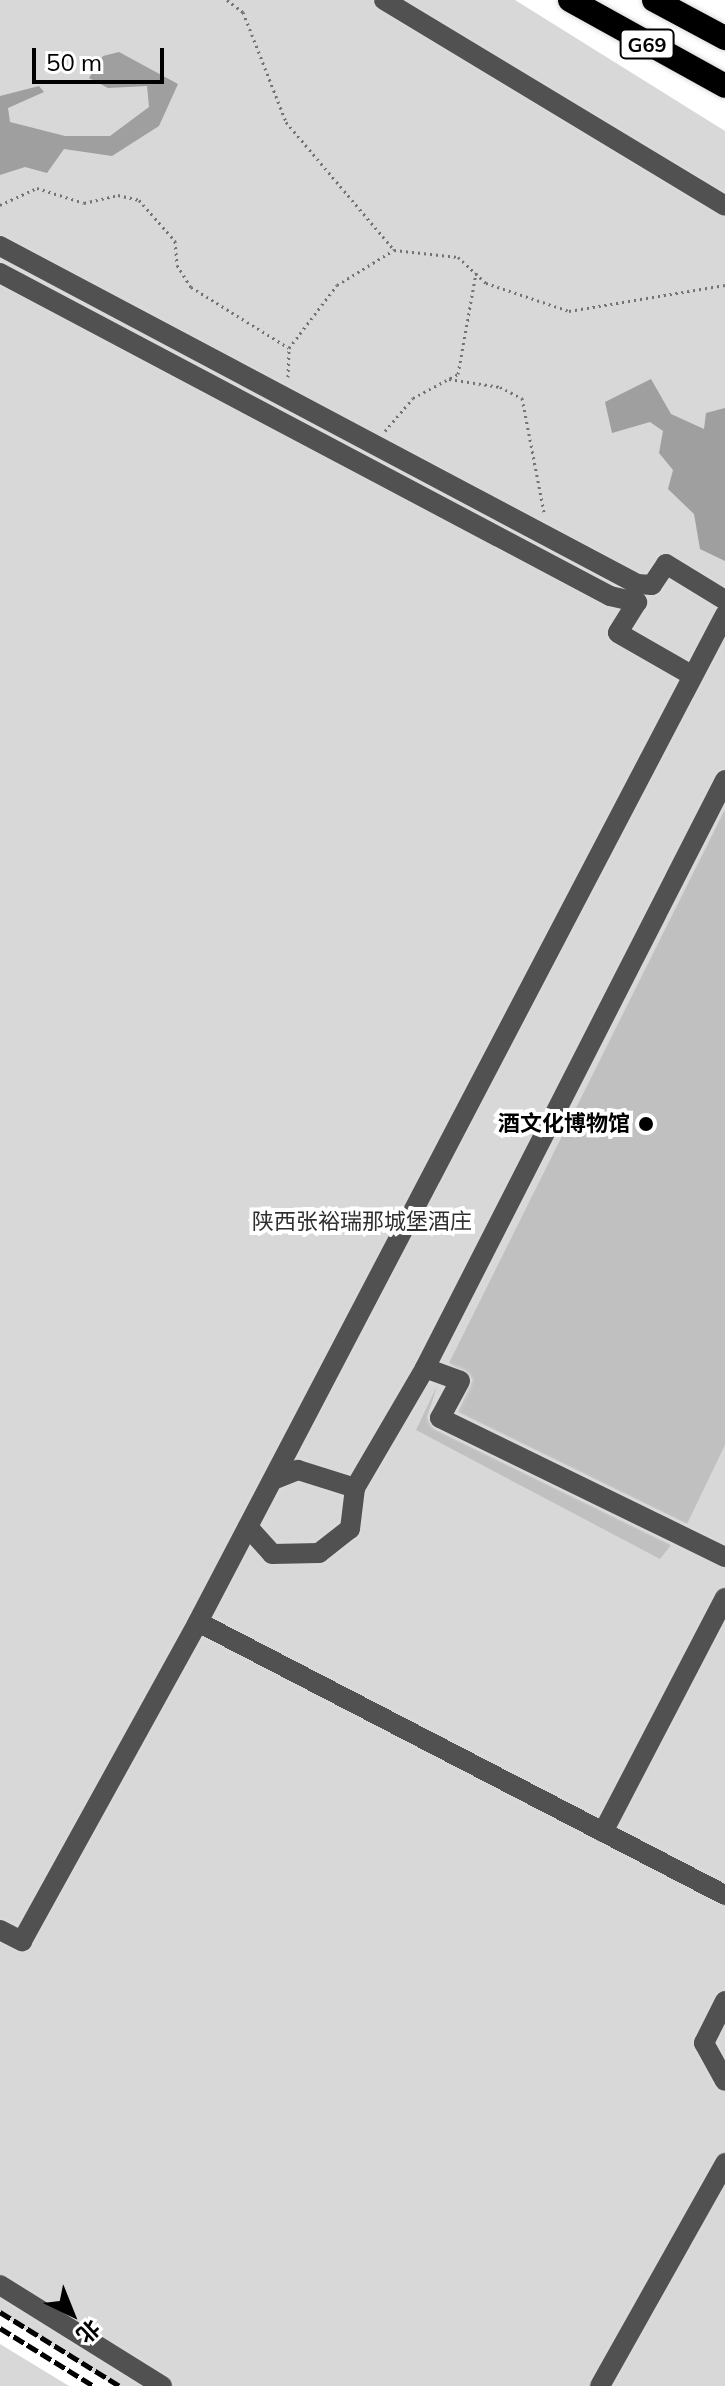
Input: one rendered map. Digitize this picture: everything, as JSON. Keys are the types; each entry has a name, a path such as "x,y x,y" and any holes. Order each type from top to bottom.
{"highway":[{"name":"G69","path":"570,0 725,86"},
{"name":"G69","path":"654,0 725,38"}],"lane":[{"path":"384,0 725,206"},
{"path":"0,246 637,584 652,585 666,564 725,600"},
{"path":"0,273 610,596 637,602 618,633 693,676"},
{"path":"0,1930 22,1941 198,1622 725,615"},
{"path":"248,1527 272,1554 319,1553 350,1529 355,1488 425,1368 725,780"},
{"path":"425,1368 460,1381 440,1418 725,1557"},
{"path":"273,1480 298,1470 355,1488"},
{"path":"603,1832 725,1598"},
{"path":"198,1622 725,1895"},
{"path":"725,2001 704,2043 725,2081"},
{"path":"600,2386 725,2163"},
{"path":"0,2285 162,2386"}],"path":[{"path":"227,0 243,12 286,122 394,250"},
{"path":"0,205 37,188 84,203 118,195 139,200 175,241 177,265 191,287 289,348"},
{"path":"287,398 289,348 337,285 394,250 458,257 476,273 569,311 725,285"},
{"path":"374,444 413,398 458,374 476,273"},
{"path":"449,379 500,387 522,398 546,536"}],"green space":[{"name":"陕西张裕瑞那城堡酒庄","path":"0,0 515,0 725,131 725,2386 115,2386 0,2314"},
{"path":"0,2344 69,2386 0,2386"}],"shaded area":[{"path":"119,52 178,84 159,126 112,156 64,149 47,173 25,167 0,175 0,96 39,86 44,92 8,108 10,122 65,136 110,136 149,107 147,86 108,88 89,78 103,56"},
{"path":"651,379 671,414 704,429 706,413 725,408 725,561 700,549 694,514 668,489 673,470 659,453 663,431 650,422 612,433 605,402"}],"building":[{"name":"酒文化博物馆","path":"725,809 725,1445 687,1524 458,1412 473,1379 449,1363"},
{"path":"437,1386 427,1418 434,1429 671,1545 660,1559 416,1430"}],"railway":[{"path":"0,2312 120,2386"},
{"path":"0,2328 94,2386"}],"place":[{"name":"酒文化博物馆","path":"646,1124"}]}
